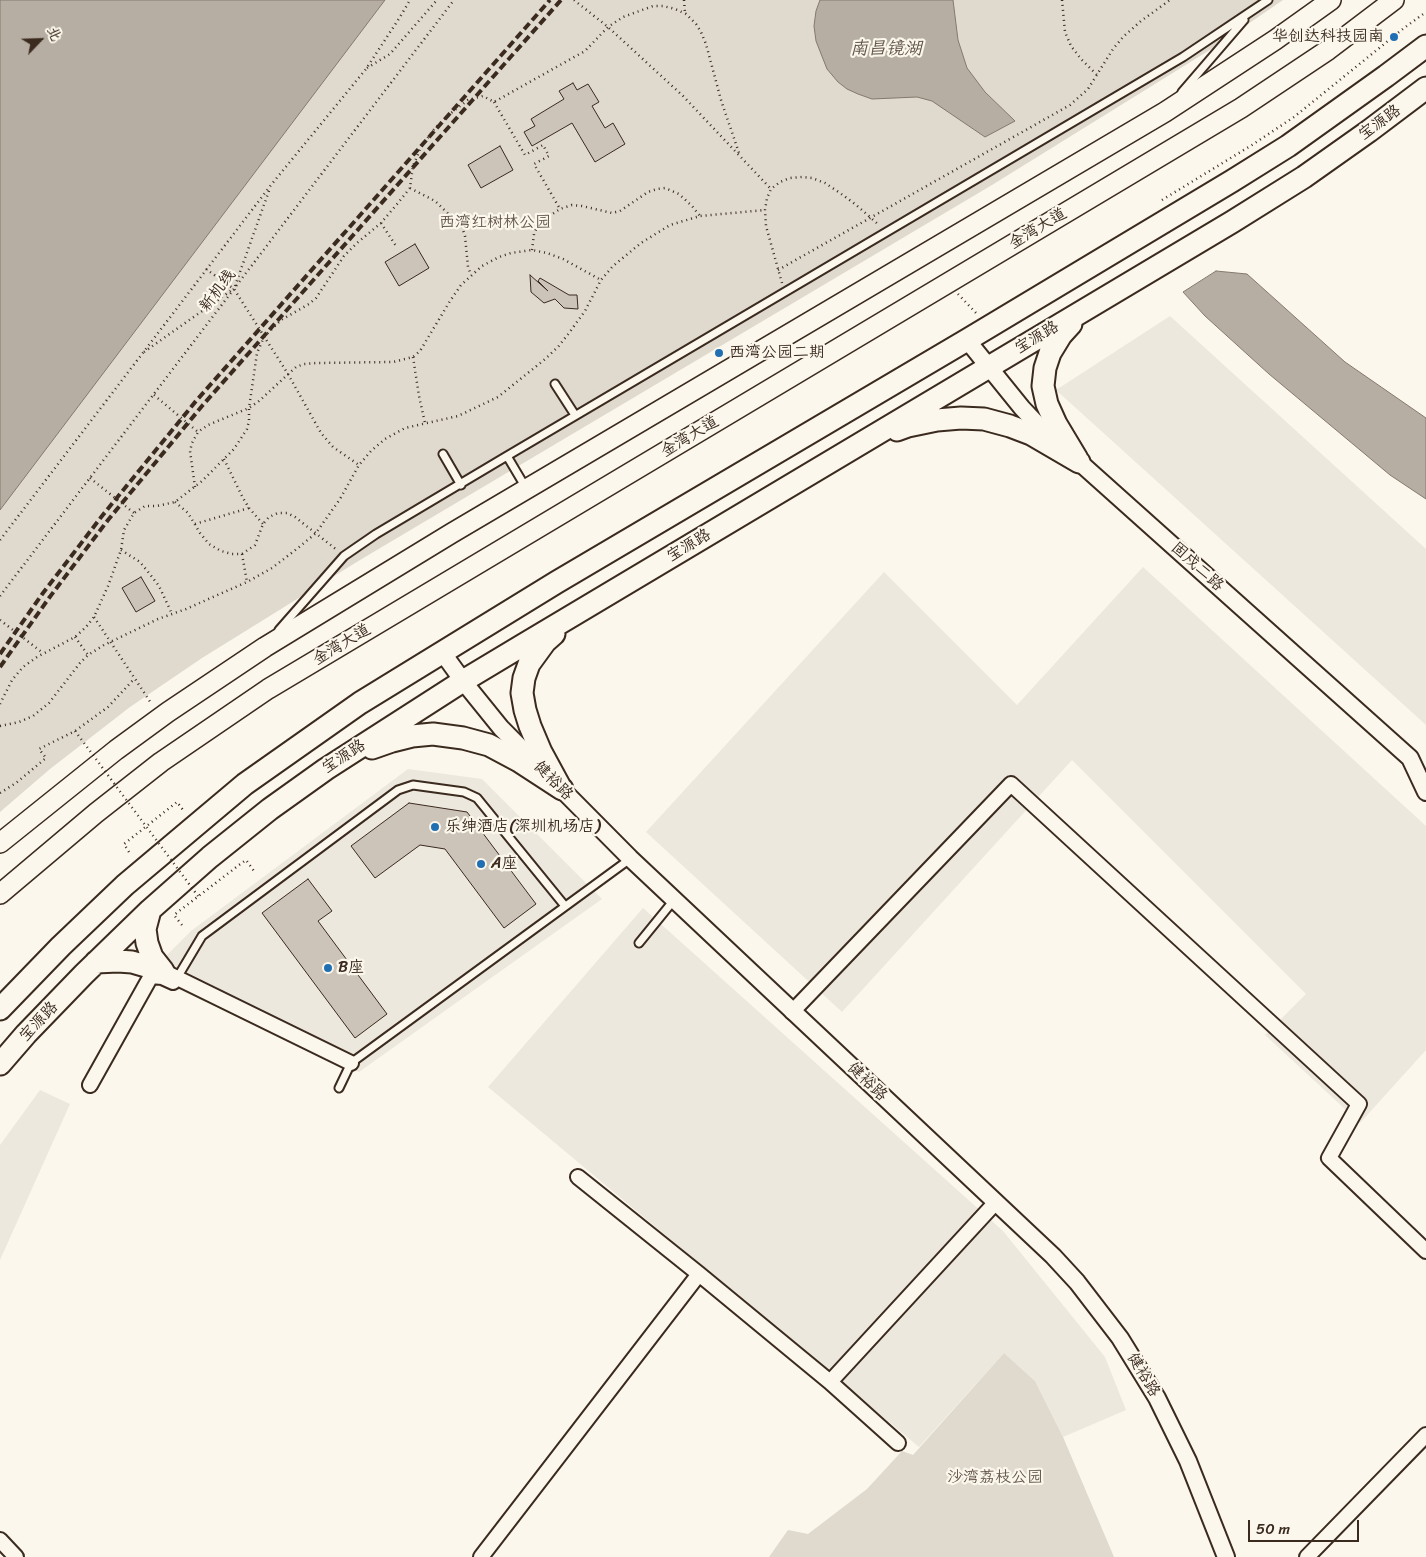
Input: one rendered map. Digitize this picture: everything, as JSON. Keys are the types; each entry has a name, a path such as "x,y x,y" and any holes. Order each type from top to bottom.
{"main road":[{"path":"0,843 122,745 265,647 527,489 1165,112 1268,46 1331,0"},
{"name":"金湾大道","path":"0,894 96,813 161,762 268,689 1241,108 1328,50 1394,0"},
{"name":"宝源路","path":"0,1009 61,946 125,885 245,784 360,704 566,577 1232,181 1280,151 1426,46"},
{"name":"宝源路","path":"0,1064 26,1034 96,962 150,910 270,809 326,769 463,681 577,612 1232,222 1304,177 1426,88"},
{"path":"1079,462 1056,424 1047,404 1043,386 1044,374 1050,353 1061,335 1092,306"},
{"path":"862,443 908,426 937,420 984,419 1031,434 1079,462"},
{"path":"562,790 541,752 530,726 525,710 523,685 529,664 536,654 545,642 577,612"},
{"path":"326,769 392,741 412,736 433,734 463,738 489,745 519,761 562,790"},
{"path":"150,910 145,929 146,944 152,957 169,977"},
{"path":"96,962 132,962 169,977"}],"street":[{"name":"固戍二路","path":"967,340 1034,420 1410,758 1426,792"},
{"name":"健裕路","path":"442,652 501,728 630,858 1054,1256 1077,1282 1105,1317 1140,1368 1173,1429 1226,1557"},
{"path":"792,1012 1011,784 1359,1104 1329,1158 1426,1251"},
{"path":"90,1085 152,976 169,977 351,1063"},
{"path":"578,1177 830,1382 898,1443"},
{"path":"830,1382 996,1202"},
{"path":"481,1557 699,1274"},
{"path":"1307,1557 1426,1435"},
{"path":"0,1540 16,1557"}],"lane":[{"path":"265,647 332,568 344,556 376,534 1183,56 1268,0"},
{"path":"1165,112 1250,12"},
{"path":"556,384 575,415"},
{"path":"444,454 462,484"},
{"path":"507,456 527,489"},
{"path":"169,977 202,936 398,790 413,785 464,792 477,798 565,906"},
{"path":"339,1088 351,1063 630,858"},
{"path":"639,943 674,900"}],"path":[{"path":"0,540 271,185 366,69 410,0"},
{"path":"366,69 390,54 437,0"},
{"name":"新机线","path":"0,596 454,0"},
{"path":"574,0 608,27 683,96 772,189"},
{"path":"684,0 686,14"},
{"path":"1062,0 1065,32 1071,46 1097,75"},
{"path":"778,270 1077,100 1088,89 1113,49 1123,37 1170,0"},
{"path":"494,102 585,50 608,27 623,17 653,6 663,6 686,14 696,24 706,44 721,100 740,156"},
{"path":"1160,201 1294,117 1426,12"},
{"path":"0,704 12,680 23,667 43,653 75,637 94,617 121,550 124,530 134,513 145,506 157,506 175,502 195,487 234,449 247,429 258,353 264,337 281,320 316,298 344,256 357,242 380,223 410,188 413,166 420,147 435,128 468,100 483,96 494,102 525,155 543,145 549,156 534,164 560,209"},
{"path":"785,291 766,226 765,210 766,198 780,182 802,176 825,183 871,218 885,233"},
{"path":"141,354 234,289 271,185"},
{"path":"410,188 435,201 462,227 471,275"},
{"path":"532,250 534,234 538,225 560,209 572,205 612,213 620,211 648,192 665,188 679,194 700,216"},
{"path":"0,726 20,722 44,708 88,655 150,622 247,582 272,568 316,533 344,493 359,466 371,451 385,440 414,425 458,416 498,397 544,360 570,333 585,311 601,280 613,266 641,243 670,225 700,216 765,210"},
{"path":"380,223 396,246"},
{"path":"195,487 190,451 198,432 208,425 249,408 296,367 304,364 376,364 413,357 420,351 450,301 471,275 482,266 499,257 532,250 547,253 563,259 601,280"},
{"path":"206,269 234,289 288,374 321,433 333,447 359,466"},
{"path":"963,298 977,314"},
{"path":"413,357 419,396 426,423"},
{"path":"154,395 198,432"},
{"path":"224,460 242,498 263,524"},
{"path":"90,478 134,513"},
{"path":"175,502 188,513 209,544 221,551 242,554 255,544 263,524 269,517 278,513 287,513 344,556"},
{"path":"194,524 249,508"},
{"path":"121,550 140,562 149,573 159,586 172,614"},
{"path":"242,554 247,582"},
{"path":"94,617 153,705"},
{"path":"0,620 43,653"},
{"path":"75,637 88,655"},
{"path":"0,793 46,758 39,749 75,731 108,707 135,678"},
{"path":"75,731 198,896"},
{"path":"129,852 124,844 146,826 177,802 183,810"},
{"path":"182,925 174,915 239,865 246,860 254,871"}],"shaded area":[{"path":"1170,316 1426,549 1426,725 1056,390"},
{"path":"1143,567 1426,826 1426,1050 1360,1123 1265,1035 1306,994 1072,760 842,1012 646,832 884,572 1017,705"},
{"path":"408,769 482,779 602,899 359,1072 147,975 191,931"},
{"path":"643,908 1003,1231 1105,1357 1126,1410 1063,1437 1035,1381 1004,1353 919,1447 488,1087"},
{"path":"40,1090 70,1104 0,1260 0,1145"}],"green space":[{"name":"西湾红树林公园","path":"300,0 1283,0 1213,48 992,185 360,560 202,658 130,707 50,769 0,812 0,470"},
{"name":"沙湾荔枝公园","path":"1004,1353 1035,1381 1063,1437 1114,1557 769,1557 788,1530 808,1534 867,1489 902,1451 913,1455"}],"water":[{"path":"0,0 385,0 0,510"},
{"name":"南昌镜湖","path":"820,0 953,0 958,40 967,68 985,92 1015,121 985,137 932,101 917,97 872,99 847,89 827,69 816,41 814,26"},
{"path":"1216,271 1247,274 1345,362 1426,418 1426,499 1390,475 1269,374 1205,316 1183,292"}],"building":[{"path":"573,83 577,90 588,84 599,102 592,106 605,128 613,123 625,144 595,162 572,123 532,146 524,132 535,126 531,119 564,99 559,91"},
{"path":"500,146 513,170 481,188 468,165"},
{"path":"415,244 429,268 399,286 385,262"},
{"path":"530,275 548,291 538,281 540,278 569,295 577,295 578,309 564,308 555,299 544,303 531,292"},
{"path":"141,577 155,601 136,612 122,588"},
{"name":"A座","path":"409,803 467,812 536,904 504,928 445,849 420,845 375,878 351,846"},
{"name":"B座","path":"308,879 332,911 318,921 387,1014 355,1038 262,913"}],"railway":[{"path":"0,654 43,593 102,516 196,401 550,0"},
{"path":"0,667 108,520 202,406 561,0"}],"place":[{"name":"华创达科技园南","path":"1394,37"},
{"name":"西湾公园二期","path":"719,353"},
{"name":"乐绅酒店(深圳机场店)","path":"435,827"},
{"name":"A座","path":"481,864"},
{"name":"B座","path":"328,968"}]}
